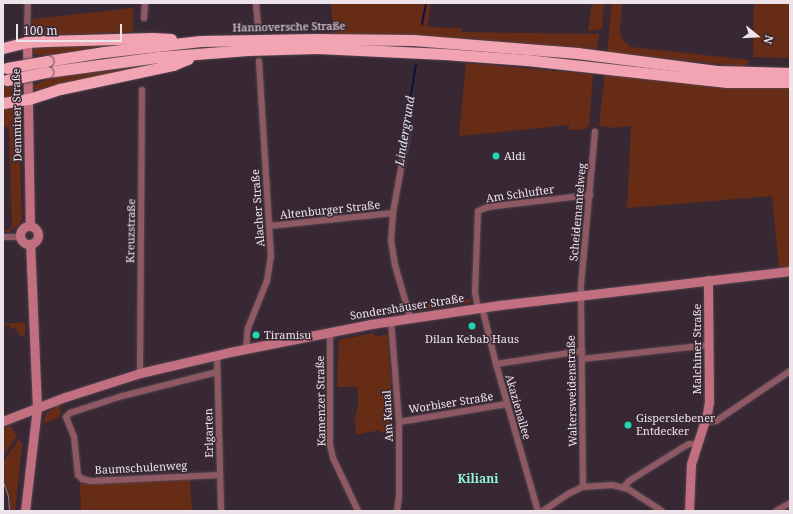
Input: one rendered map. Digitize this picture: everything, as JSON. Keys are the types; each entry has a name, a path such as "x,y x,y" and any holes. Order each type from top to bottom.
{"highway":[{"path":"3,48 27,42 152,38 200,41"},
{"name":"Hannoversche Straße","path":"5,68 104,52 200,41 315,39 413,40 577,53 717,71 790,73"},
{"name":"Hannoversche Straße","path":"5,80 47,72 158,57 198,56 248,50 317,48 444,54 574,65 727,82 790,82"},
{"path":"3,103 29,99 60,89 173,65 198,56"}],"street":[{"name":"Demminer Straße","path":"28,3 27,42 30,226"},
{"path":"144,3 144,18"},
{"path":"256,3 258,28"},
{"name":"Alacher Straße","path":"246,349 248,328 269,273 271,248 259,61"},
{"name":"Kreuzstraße","path":"140,373 142,90"},
{"name":"Scheidemantelweg","path":"581,295 595,132"},
{"path":"408,135 393,213 392,249 410,317"},
{"name":"Am Schlufter","path":"480,307 475,294 478,212 488,207 590,195"},
{"name":"Altenburger Straße","path":"269,226 393,213"},
{"path":"30,226 36,229 38,234 37,240 30,244 23,242 20,237 23,228 30,226"},
{"path":"3,237 20,237"},
{"path":"25,511 37,408 30,244"},
{"name":"Sondershäuser Straße","path":"3,421 65,397 140,373 217,355 391,320 480,307 790,271"},
{"name":"Malchiner Straße","path":"689,511 691,464 696,444 705,422 709,402 708,280"},
{"name":"Waltersweidenstraße","path":"581,295 583,488"},
{"name":"Akazienallee","path":"480,307 538,511"},
{"name":"Am Kanal","path":"391,320 399,422 399,497 397,511"},
{"name":"Kamenzer Straße","path":"330,332 330,445 333,458 358,511"},
{"path":"582,359 709,345"},
{"path":"496,364 582,351"},
{"name":"Erlgarten","path":"217,355 221,511"},
{"name":"Baumschulenweg","path":"217,372 119,397 70,413 66,417 74,437 78,475 82,480 91,481 220,475"},
{"path":"705,422 716,421 790,372"},
{"name":"Worbiser Straße","path":"399,422 507,404"},
{"path":"624,487 629,481 682,448 689,444 696,444"},
{"path":"543,511 570,492 583,488 612,485 624,487 662,511"},
{"path":"776,511 790,503"}],"shaded area":[{"path":"331,3 419,3 418,10 420,3 431,3 427,27 462,28 462,32 599,34 597,50 475,39 333,34"},
{"path":"592,3 604,3 602,29 588,31"},
{"path":"612,3 622,3 620,31 623,41 631,47 749,60 747,67 607,52"},
{"path":"754,3 790,3 790,58 753,57"},
{"path":"133,8 133,32 38,36 33,32 32,19"},
{"path":"169,40 52,56 32,54 34,47 38,45"},
{"path":"163,62 40,91 36,90 32,86 55,76"},
{"path":"466,63 593,74 589,125 586,129 569,130 569,125 459,136"},
{"path":"605,73 790,87 790,268 779,269 772,196 627,208 631,126 607,128 608,124 607,127 599,126"},
{"path":"6,85 7,87 21,85 20,94 3,100 3,86"},
{"path":"3,105 15,106 18,109 22,217 19,225 9,232 3,232 3,230 12,229 9,127 3,127"},
{"path":"472,299 469,303 414,311 411,310 413,306"},
{"path":"25,322 25,337 19,335 16,328 10,329 9,325 3,326 3,324"},
{"path":"374,333 375,337 388,334 393,418 391,421 392,428 389,428 389,431 381,433 380,430 356,435 355,418 358,405 358,387 337,387 339,340"},
{"path":"59,404 61,412 59,417 43,424 47,413"},
{"path":"11,426 17,436 3,456 3,428"},
{"path":"19,439 22,445 15,511 10,511 10,498 3,478 3,462"},
{"path":"190,479 192,511 81,511 80,484"}],"waterway":[{"name":"Lindergrund","path":"422,24 426,3"},
{"name":"Lindergrund","path":"404,135 416,65"}],"tram line":[{"path":"3,482 8,496 9,511"}],"place":[{"name":"Aldi","path":"496,156"},
{"name":"Dilan Kebab Haus","path":"472,326"},
{"name":"Tiramisu","path":"256,335"},
{"name":"Gisperslebener Entdecker","path":"628,425"}],"district":[{"name":"Kiliani","path":"478,479"}]}
